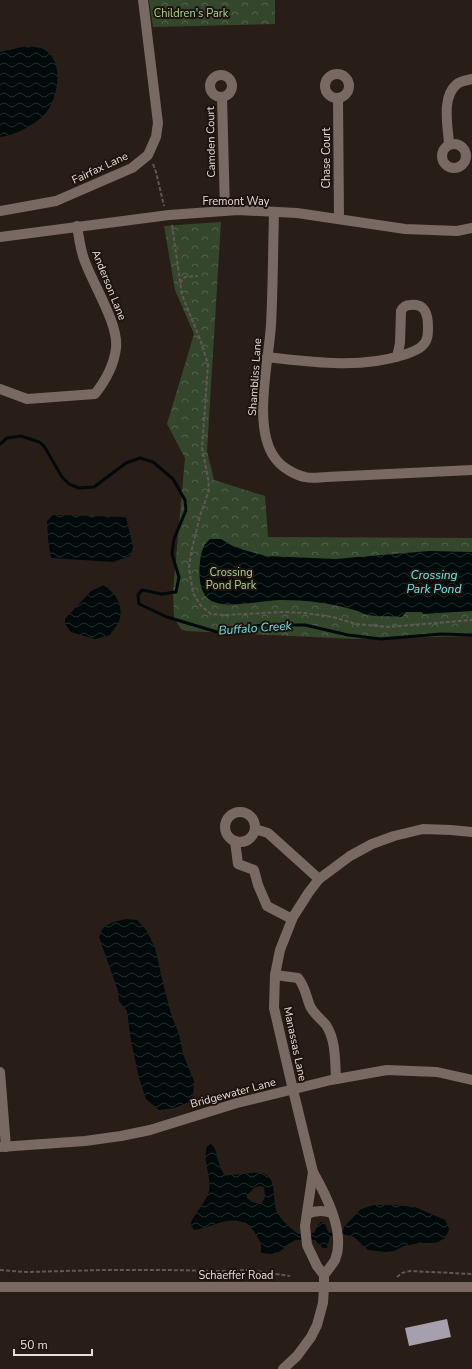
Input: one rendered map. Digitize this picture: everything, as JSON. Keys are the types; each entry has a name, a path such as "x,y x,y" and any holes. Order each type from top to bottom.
{"street":[{"name":"Fairfax Lane","path":"0,211 56,201 132,168 148,155 156,136 158,123 143,0"},
{"path":"449,144 447,102 451,91 458,83 472,79"},
{"name":"Camden Court","path":"222,97 225,211"},
{"name":"Chase Court","path":"338,98 338,219"},
{"name":"Fremont Way","path":"0,237 167,215 238,210 297,213 405,229 457,231 472,228"},
{"name":"Shambliss Lane","path":"274,212 271,326 265,373 263,424 267,443 275,459 288,470 305,477 472,470"},
{"name":"Anderson Lane","path":"0,390 28,399 95,394 107,378 114,362 116,335 84,260 77,226"},
{"path":"267,357 310,362 349,363 397,357 418,349 425,343 428,334 428,319 426,312 421,306 407,305 401,311 400,344 397,357"},
{"path":"242,812 246,813 254,819 254,834 246,841 235,841 228,835 225,825 226,821 232,814 242,812"},
{"path":"255,829 268,833 319,879"},
{"name":"Manassas Lane","path":"324,1275 317,1266 306,1245 307,1214 313,1172 292,1090 274,1008 275,975 280,950 292,919 319,879 350,856 372,844 394,836 423,829 472,832"},
{"path":"235,841 238,864 254,870 258,885 267,906 292,919"},
{"path":"275,975 298,978 302,983 311,1007 331,1035 335,1055 336,1079"},
{"name":"Bridgewater Lane","path":"3,1147 85,1141 121,1136 150,1130 237,1103 336,1079 387,1070 437,1072 472,1080"},
{"path":"0,1072 3,1147"},
{"path":"283,1369 297,1356 311,1337 317,1325 323,1303 324,1275 335,1259 338,1244 332,1213 324,1191 313,1172"},
{"path":"307,1214 319,1210 332,1213"},
{"name":"Schaeffer Road","path":"0,1287 472,1287"}],"path":[{"path":"148,155 156,172 165,211 172,223 179,284 182,296 200,339 208,364 202,448 209,490 200,516 190,554 189,568 194,593 201,606 211,614 224,616 284,612 306,613 333,617 356,624 388,627 472,620"},
{"path":"179,284 185,277 198,276"},
{"path":"0,1270 26,1272 167,1270 220,1272 249,1270 291,1277"},
{"path":"393,1281 402,1273 410,1271 472,1274"}],"green space":[{"name":"Children's Park","path":"149,0 275,0 275,24 153,27"},
{"name":"Crossing Pond Park","path":"221,222 207,451 214,480 265,496 268,537 472,538 472,636 354,639 186,631 181,629 174,618 173,592 185,458 167,424 194,334 175,290 164,226"}],"water":[{"path":"27,46 43,49 50,54 54,61 58,77 55,95 48,110 39,120 20,131 0,137 0,52"},
{"path":"53,515 126,517 133,547 130,556 113,562 51,558 47,521"},
{"name":"Crossing Park Pond","path":"210,539 221,539 244,550 266,556 335,559 429,551 472,552 472,611 423,614 422,612 406,612 402,617 368,615 356,610 318,602 274,600 244,604 217,603 205,596 200,583 200,559 204,545"},
{"path":"104,585 115,595 119,604 121,613 116,627 110,635 95,639 71,632 65,624 65,619 91,591"},
{"path":"126,919 137,920 147,931 155,948 171,1014 179,1034 183,1054 194,1081 193,1095 189,1102 175,1108 159,1110 146,1099 139,1078 131,1041 127,1011 119,1001 118,991 99,937 103,928 113,922"},
{"path":"210,1143 214,1147 220,1167 225,1176 259,1173 267,1175 273,1185 275,1204 278,1214 298,1234 314,1233 321,1222 324,1222 329,1233 343,1231 344,1227 361,1209 374,1205 415,1207 445,1220 449,1230 445,1238 436,1243 420,1243 404,1246 394,1251 385,1252 368,1250 354,1237 347,1235 330,1236 327,1248 323,1248 315,1240 295,1240 279,1252 271,1254 261,1253 261,1243 253,1230 247,1224 240,1221 225,1221 194,1230 191,1226 191,1222 206,1199 210,1185 206,1162 206,1150 208,1144","holes":["255,1187 264,1187 265,1197 261,1204 252,1202 247,1198 247,1195"]}],"building":[{"path":"447,1319 451,1337 409,1346 405,1328"}],"waterway":[{"name":"Buffalo Creek","path":"0,444 7,438 21,436 39,442 44,446 62,477 69,484 79,488 94,487 126,463 140,458 153,462 173,479 185,500 186,510 174,539 172,554 179,577 176,592 162,594 142,590 138,595 139,604 167,617 217,632 262,625 305,625 348,635 381,639 441,634 472,635"}]}
